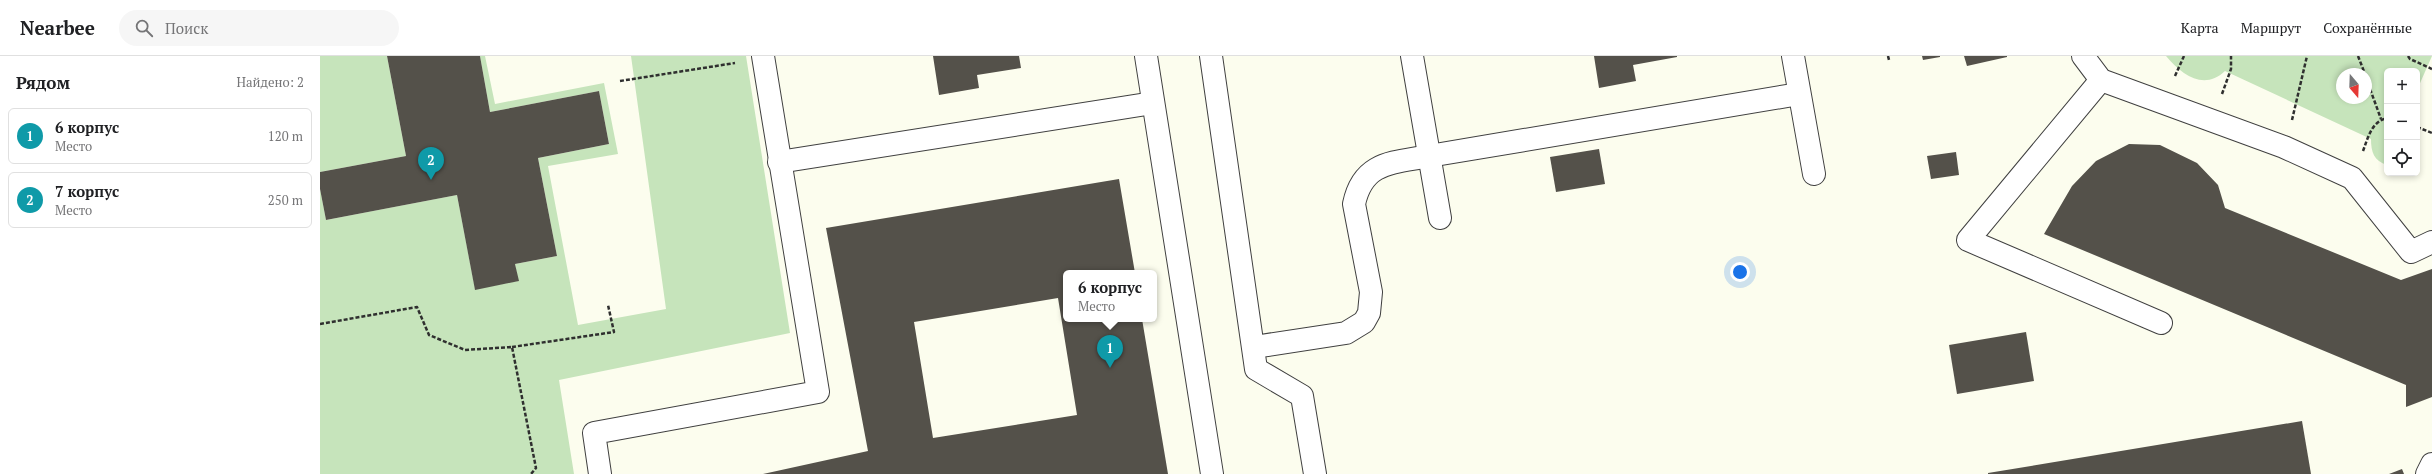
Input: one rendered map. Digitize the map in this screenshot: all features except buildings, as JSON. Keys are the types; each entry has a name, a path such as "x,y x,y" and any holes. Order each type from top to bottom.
{"lane":[{"path":"1146,56 1212,474"},
{"path":"1211,56 1256,369 1302,396 1315,474"},
{"path":"1412,56 1440,218"},
{"path":"1793,56 1814,174"},
{"path":"2083,56 2101,80 2284,147 2352,178 2411,252 2432,242"},
{"path":"600,474 594,433 818,392 779,162 763,57"},
{"path":"2101,80 1968,240 2161,323"},
{"path":"1254,347 1346,332 1364,322 1372,303 1354,204 1357,189 1365,177 1376,168 1429,156 1799,94"},
{"path":"779,162 1153,103"},
{"path":"2427,474 2432,464"}],"path":[{"path":"1888,56 1889,60"},
{"path":"2212,120 2231,69 2231,56"},
{"path":"2284,147 2300,93 2307,56"},
{"path":"2358,56 2362,68"},
{"path":"2408,56 2410,59 2432,69"},
{"path":"620,81 763,57"},
{"path":"2372,95 2381,120"},
{"path":"2352,178 2373,126 2384,119"},
{"path":"2420,128 2432,133"},
{"path":"320,324 418,307 429,335 465,350 512,347 614,332 608,305"},
{"path":"512,347 536,468 531,474"}],"green space":[{"path":"320,56 387,56 406,156 320,172"},
{"path":"480,56 485,56 495,104 604,83 618,154 548,166 578,325 666,309 631,56 746,56 790,333 559,380 574,474 320,474 320,189 326,220 457,195 475,289 518,281 515,264 557,256 538,158 609,144 599,91 490,112"},
{"path":"2166,56 2432,56 2420,83 2420,68 2384,68 2384,164 2379,161 2374,155 2371,139 2225,71 2217,77 2209,80 2201,80 2186,74"}],"place":[{"name":"7 корпус","path":"431,180"},
{"name":"6 корпус","path":"1110,368"}]}
